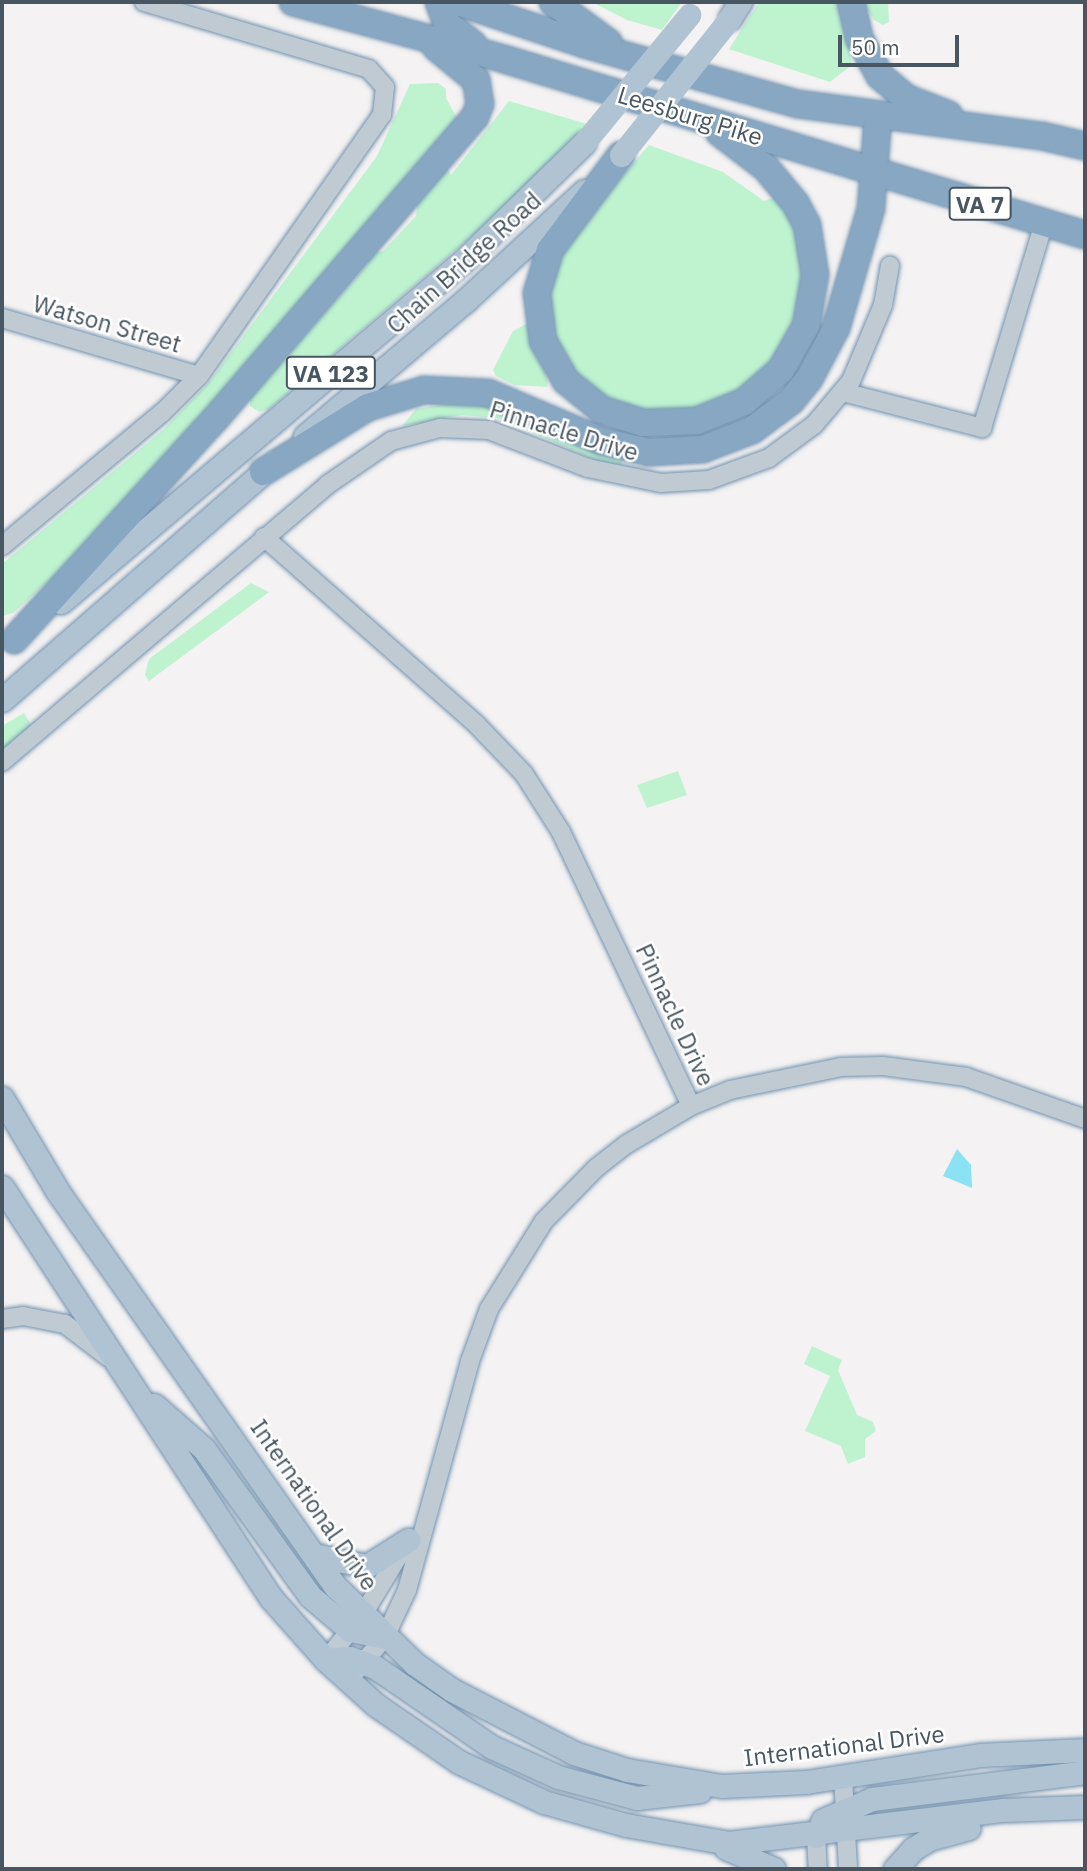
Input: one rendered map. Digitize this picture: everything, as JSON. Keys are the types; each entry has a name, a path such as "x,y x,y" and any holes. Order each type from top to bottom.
{"highway":[{"name":"Leesburg Pike","path":"293,2 504,59 1085,235"},
{"path":"439,2 443,19 455,33 504,59"},
{"name":"Leesburg Pike","path":"458,2 638,60 798,104 878,117 987,129 1085,146"},
{"path":"553,2 638,60"},
{"path":"851,2 859,38 888,83 914,102 987,129"},
{"path":"8,644 216,418 475,117 480,104 476,79 461,64 416,35"},
{"path":"621,155 550,250 537,293 543,341 574,389 622,419 663,425 720,414 764,387 795,349 813,301 813,250 807,225 781,183 743,149 694,117"},
{"path":"263,472 345,419 388,398 424,390 488,393 601,441 649,452 703,449 752,430 791,401 826,352 863,241 874,173 878,117"}],"main road":[{"name":"Chain Bridge Road","path":"8,644 463,261 584,143 694,8"},
{"name":"Chain Bridge Road","path":"2,699 475,292 621,155 735,10"},
{"name":"International Drive","path":"2,1098 46,1175 314,1555 356,1623 385,1637 452,1690 531,1734 628,1770 722,1786 843,1776 980,1755 1085,1750"},
{"path":"2,1187 271,1598 327,1660 349,1680 419,1736 502,1784 544,1802 743,1853 774,1869"},
{"path":"140,1395 204,1449 310,1596 356,1623"},
{"path":"314,1555 367,1566 408,1540"},
{"path":"327,1660 363,1662 492,1746 558,1777 637,1798 722,1786"},
{"path":"816,1836 823,1820 843,1809 872,1799 1085,1772"},
{"path":"895,1869 912,1849 929,1839 1061,1807"},
{"path":"703,1841 729,1843 816,1836 1003,1810 1085,1807"}],"street":[{"path":"2,546 163,412 199,376 382,115 385,89 369,69 144,2"},
{"path":"843,392 982,428 1044,223"},
{"name":"Pinnacle Drive","path":"2,762 264,537 366,454 416,432 463,427 489,430 620,477 661,483 709,480 766,460 793,443 843,392 871,339 890,266"},
{"name":"Watson Street","path":"2,318 199,376"},
{"name":"Pinnacle Drive","path":"264,537 468,718 524,774 561,832 691,1106"},
{"path":"349,1680 385,1637 421,1553 431,1504 470,1361 489,1309 516,1261 544,1221 596,1168 652,1127 691,1106 770,1078 841,1067 883,1066 966,1077 1085,1119"},
{"path":"2,1319 23,1316 65,1325 125,1372"},
{"path":"327,1660 356,1623 431,1504"},
{"path":"843,1776 843,1833 848,1869"},
{"path":"816,1836 818,1869"}],"green space":[{"path":"592,2 682,2 662,30 627,20"},
{"path":"759,2 840,2 852,65 830,82 729,49"},
{"path":"862,2 888,2 889,22 883,25 874,20"},
{"path":"438,83 446,89 446,98 457,118 210,415 75,558 13,613 2,616 2,564 164,429 210,381 377,156 410,84"},
{"path":"509,101 587,124 487,223 269,409 259,412 250,406 250,398 368,264 370,253 383,251 416,216 418,199 446,167 451,175"},
{"path":"649,145 723,172 764,201 780,195 805,251 800,315 783,354 735,401 648,418 585,388 555,342 548,291 557,264 581,225"},
{"path":"528,323 548,382 547,387 515,385 496,376 493,370 513,331"},
{"path":"471,400 622,457 622,464 615,468 497,418 462,415 402,426 416,409"},
{"path":"251,583 269,592 149,681 145,675 149,659"},
{"path":"24,713 32,726 2,751 2,726"},
{"path":"678,771 687,795 647,808 637,785"},
{"path":"812,1346 842,1360 838,1370 857,1415 873,1422 876,1431 865,1439 865,1457 848,1464 841,1446 805,1431 830,1376 804,1364"}],"water":[{"path":"957,1149 971,1165 972,1188 943,1176"}]}
